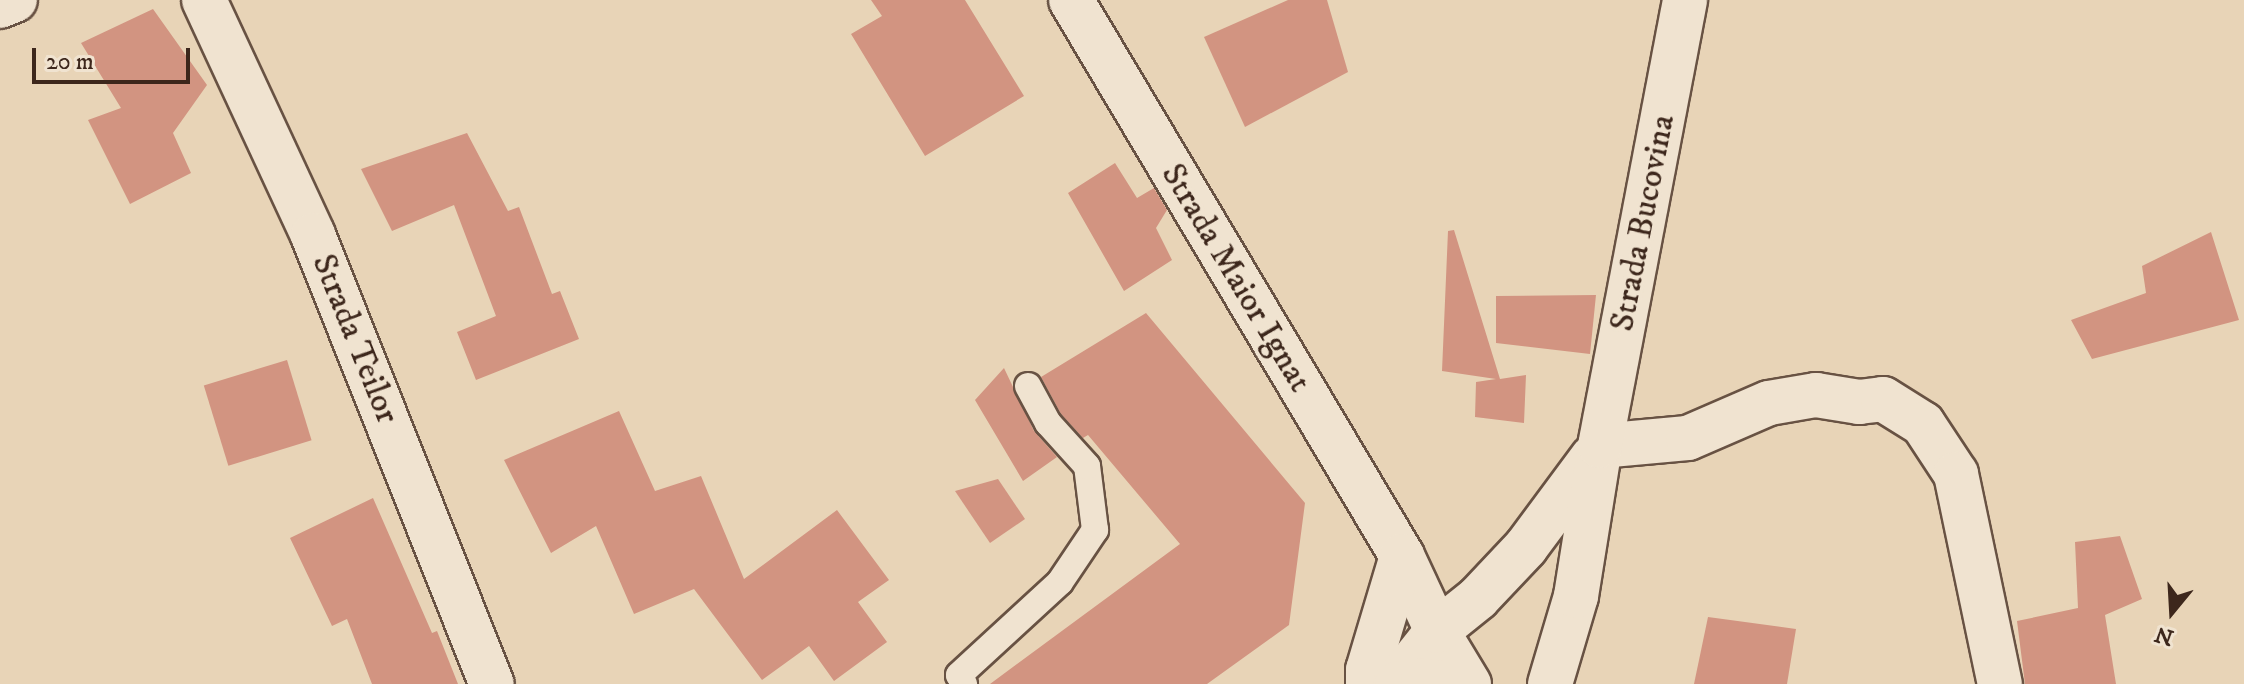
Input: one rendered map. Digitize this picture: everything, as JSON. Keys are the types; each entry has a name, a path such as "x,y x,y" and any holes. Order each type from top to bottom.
{"street":[{"path":"0,6 15,0"},
{"name":"Strada Teilor","path":"204,0 313,235 492,684"},
{"name":"Strada Maior Ignat","path":"1071,0 1402,556 1437,631 1469,684"},
{"name":"Strada Bucovina","path":"1550,684 1576,596 1600,446 1685,0"},
{"path":"1600,446 1688,438 1769,403 1816,395 1859,402 1883,399 1923,424 1956,474 2000,684"},
{"name":"Strada Bucovina","path":"1396,684 1437,631 1478,598 1526,547 1563,502 1600,446"},
{"path":"1368,684 1368,670 1402,556"},
{"path":"1396,684 1423,680 1448,684"}],"lane":[{"path":"956,681 1060,582 1095,530 1087,466 1048,423 1028,386"}],"building":[{"path":"871,0 965,0 1024,96 925,156 851,34 882,16"},
{"path":"1288,0 1327,0 1348,72 1245,127 1204,37"},
{"path":"153,9 207,85 173,133 191,173 130,204 88,120 121,108 81,43"},
{"path":"467,133 508,211 519,207 552,294 560,291 579,339 476,380 457,332 496,316 454,205 392,231 361,169"},
{"path":"1115,163 1137,198 1154,188 1167,210 1156,228 1172,260 1124,291 1068,193"},
{"path":"1454,230 1500,379 1526,375 1524,423 1475,417 1476,382 1496,379 1442,371 1448,231"},
{"path":"2211,232 2239,320 2092,359 2071,320 2146,293 2142,266"},
{"path":"1596,295 1590,354 1496,343 1496,296"},
{"path":"1146,313 1305,503 1289,625 1207,684 990,684 1180,544 1088,435 1083,438 1061,414 1041,377"},
{"path":"287,360 312,440 228,466 204,385"},
{"path":"1004,368 1034,431 1057,457 1023,481 975,400"},
{"path":"619,411 655,491 701,476 744,579 837,510 889,580 858,602 887,642 834,681 809,646 762,680 694,589 634,614 596,526 551,553 504,460"},
{"path":"998,479 1025,519 990,543 955,491"},
{"path":"373,498 432,633 437,631 458,684 372,684 347,619 332,626 290,538"},
{"path":"2120,536 2142,599 2105,615 2116,684 2025,684 2017,621 2078,608 2075,542"},
{"path":"1708,617 1796,629 1787,684 1694,684"}]}
